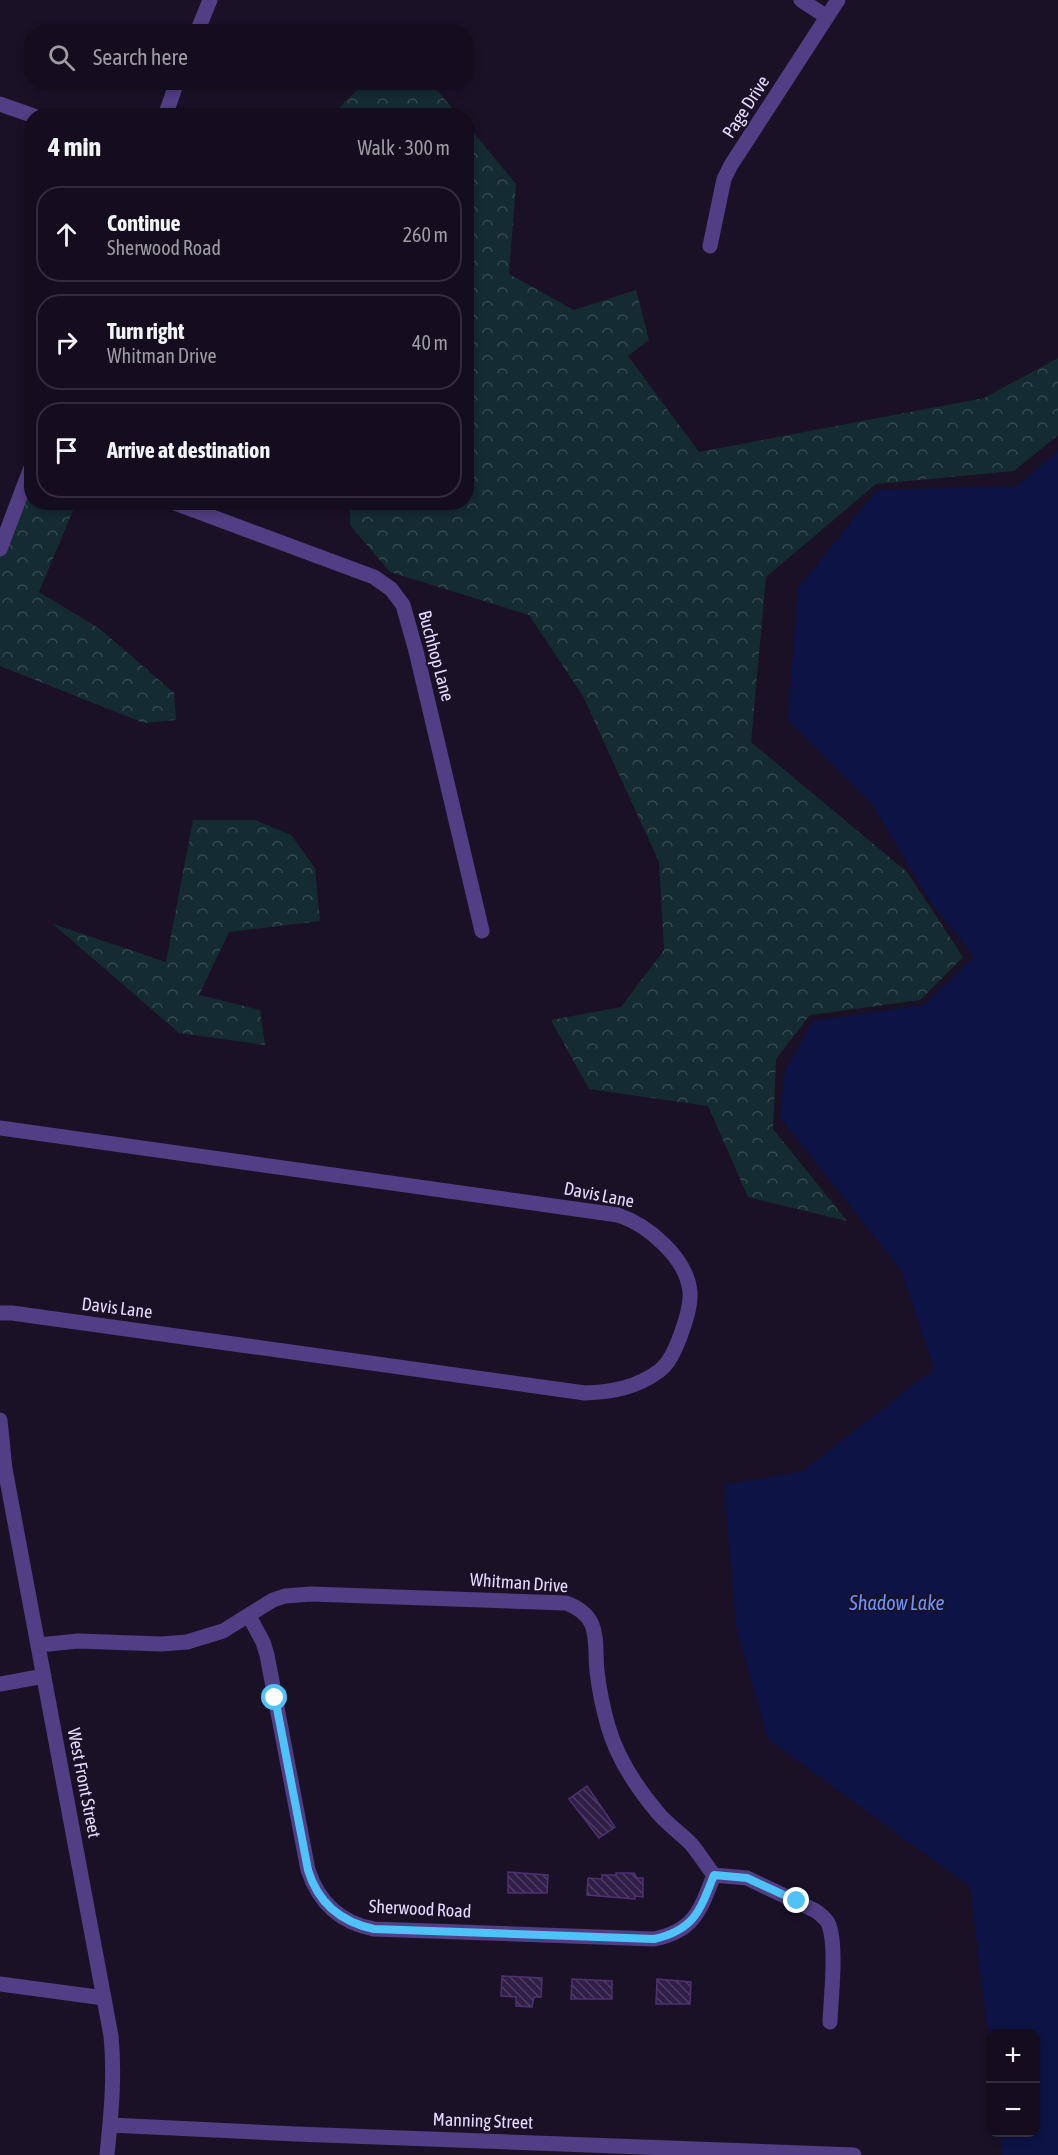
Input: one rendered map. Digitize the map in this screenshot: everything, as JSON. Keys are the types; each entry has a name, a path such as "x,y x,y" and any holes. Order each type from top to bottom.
{"street":[{"path":"200,24 210,0"},
{"path":"801,0 827,17"},
{"name":"Page Drive","path":"710,246 724,179 731,165 838,0"},
{"path":"168,108 174,90"},
{"path":"0,104 24,112"},
{"path":"0,549 24,486"},
{"name":"Buchhop Lane","path":"194,510 374,577 391,589 403,605 416,651 482,931"},
{"name":"Davis Lane","path":"0,1128 618,1215 638,1223 658,1238 677,1261 687,1280 690,1301 686,1322 675,1349 661,1370 627,1388 610,1392 585,1393 180,1335 0,1313"},
{"name":"West Front Street","path":"0,1420 4,1469 39,1645 104,1998 114,2066 107,2155"},
{"name":"Whitman Drive","path":"39,1645 78,1641 161,1644 187,1642 223,1631 273,1600 285,1596 311,1594 566,1603 584,1612 597,1638 597,1673 603,1708 609,1730 624,1764 659,1815 692,1845 714,1875"},
{"name":"Sherwood Road","path":"249,1616 263,1642 267,1655 312,1884 329,1907 346,1920 374,1929 654,1939 669,1936 688,1925 698,1911 714,1875"},
{"path":"0,1684 44,1676"},
{"path":"714,1875 747,1878 816,1911 826,1919 832,1942 830,2022"},
{"path":"0,1984 104,1998"},
{"name":"Manning Street","path":"110,2126 502,2148 854,2155"}],"green space":[{"path":"357,90 437,90 452,108 339,108"},
{"path":"474,133 516,184 509,274 574,310 636,290 649,340 628,356 699,452 984,398 1058,358 1058,435 1014,471 876,484 766,577 751,742 907,872 963,957 920,1000 810,1015 776,1059 773,1129 847,1221 748,1197 708,1106 589,1089 551,1020 621,1007 664,950 659,862 583,696 529,615 390,572 350,525 350,510 474,510"},
{"path":"24,489 24,510 73,510 39,592 100,629 174,693 176,720 144,723 0,666 0,556"},
{"path":"193,820 255,820 291,835 315,868 320,921 229,932 199,995 260,1010 265,1045 179,1033 53,924 166,962"}],"water":[{"name":"Shadow Lake","path":"1058,451 1058,2155 1002,2155 1000,2137 1040,2137 1040,2029 987,2029 970,1887 768,1739 736,1626 724,1485 801,1472 934,1369 901,1270 780,1117 785,1070 813,1021 924,1005 974,957 928,898 872,804 788,720 798,588 877,490 1017,486"}],"building":[{"path":"587,1786 615,1827 599,1838 569,1799"},
{"path":"508,1872 548,1875 547,1893 508,1893"},
{"path":"616,1873 634,1873 637,1878 643,1878 643,1897 635,1896 635,1899 587,1895 588,1878 602,1879 602,1875 616,1875"},
{"path":"502,1976 542,1978 541,1997 534,1997 532,2007 516,2006 516,1997 501,1996"},
{"path":"572,1979 612,1981 612,1999 571,1999"},
{"path":"657,1979 691,1982 690,2004 656,2004"}],"route":[{"path":"275,1698 312,1884 329,1907 346,1920 361,1926 374,1929 654,1939 679,1932 688,1925 705,1898 714,1875 747,1878 797,1901"}]}
